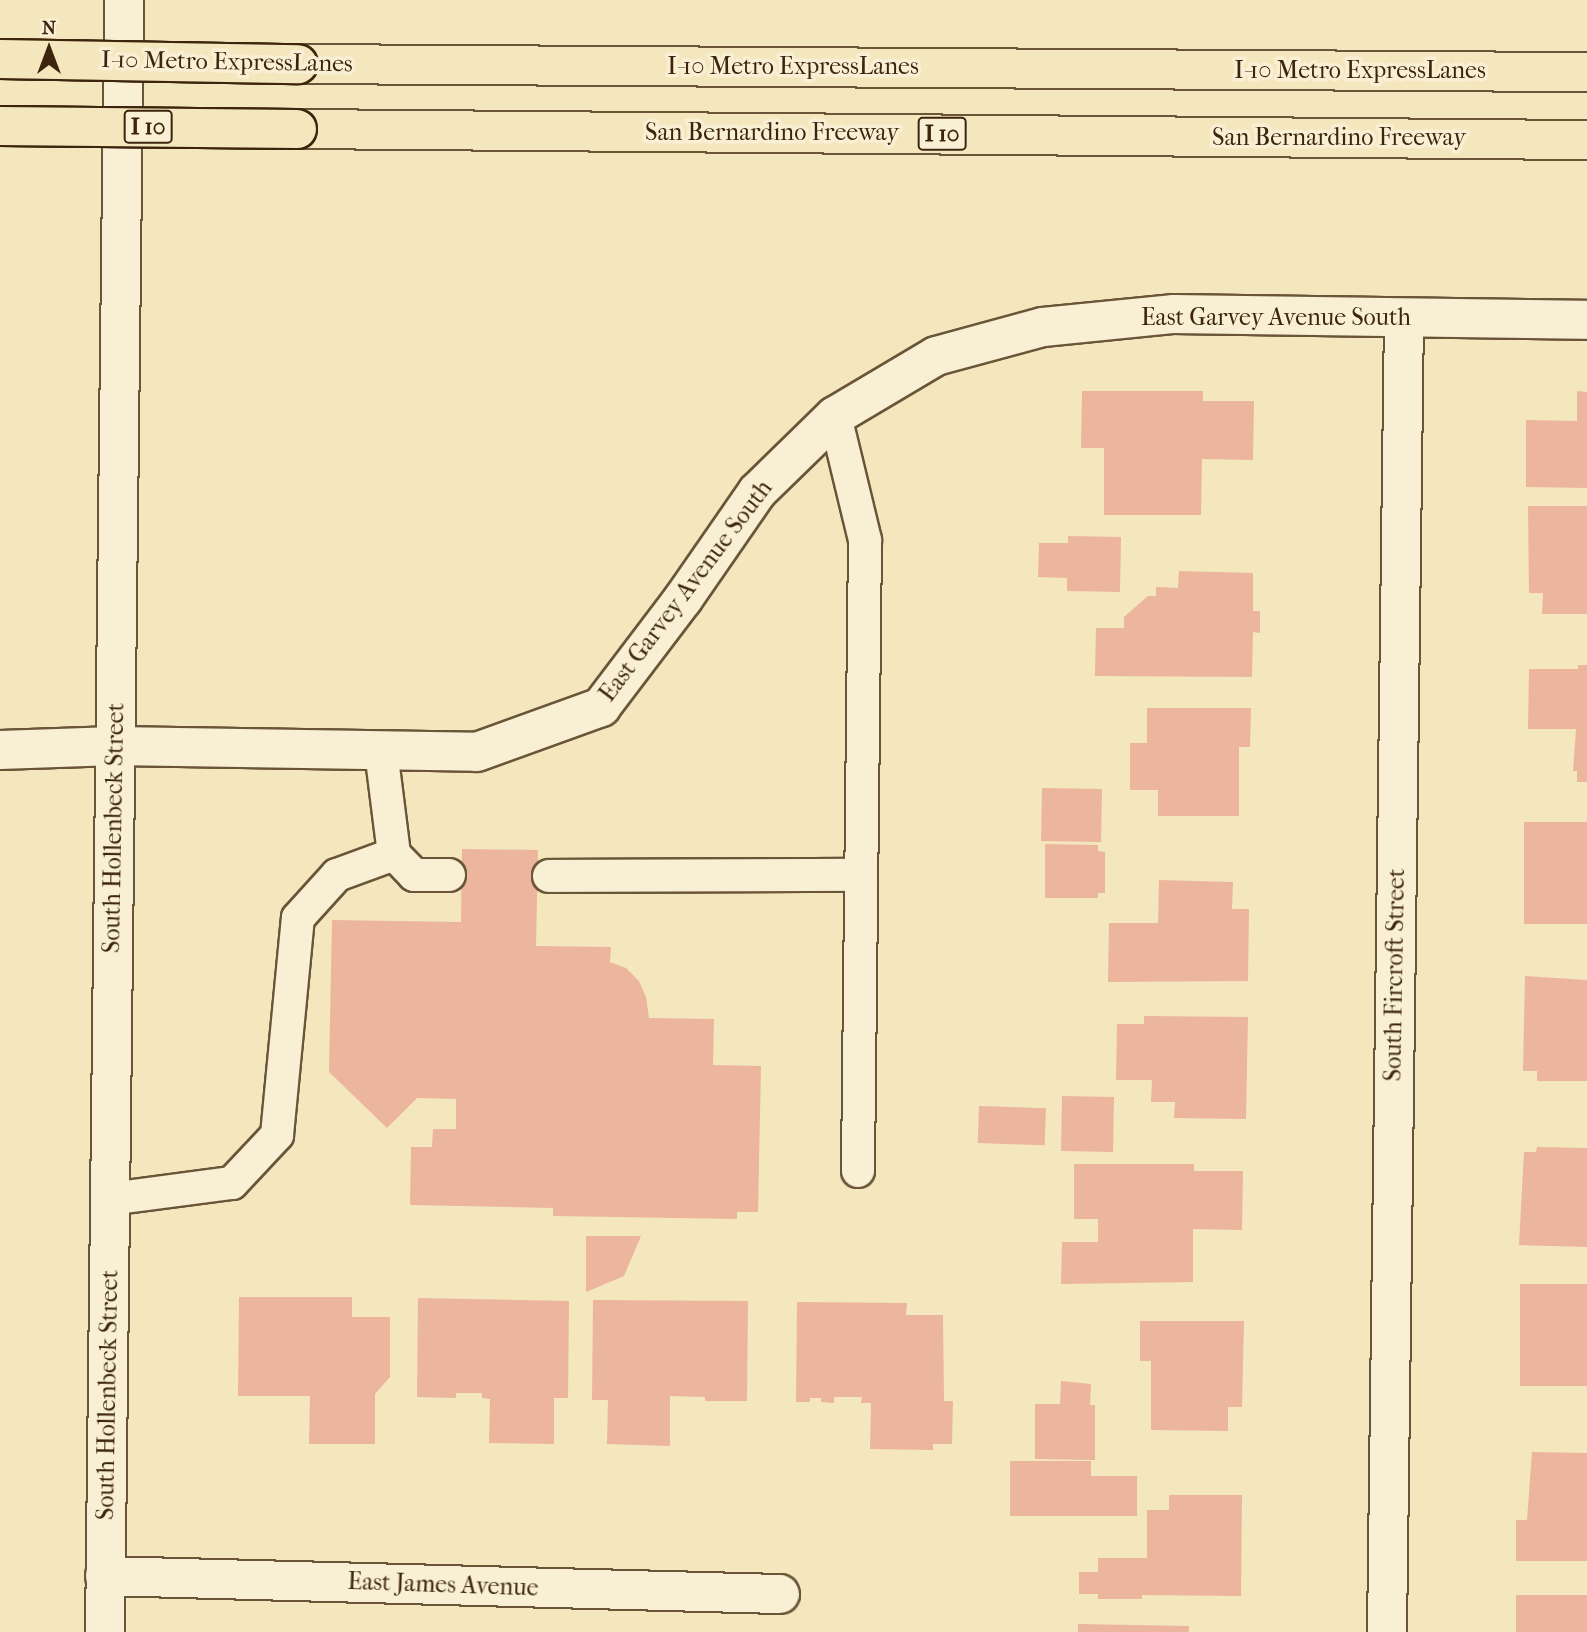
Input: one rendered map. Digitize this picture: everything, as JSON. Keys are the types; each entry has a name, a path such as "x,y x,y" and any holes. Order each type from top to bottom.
{"highway":[{"name":"I-10 Metro ExpressLanes","path":"0,59 298,64 1587,72"},
{"name":"San Bernardino Freeway","path":"0,126 1587,140"}],"street":[{"name":"South Hollenbeck Street","path":"104,1632 124,12"},
{"name":"East Garvey Avenue South","path":"0,750 115,746 477,752 601,707 683,599 757,492 835,416 936,356 1043,327 1174,314 1587,320"},
{"name":"South Fircroft Street","path":"1387,1632 1404,318"},
{"name":"East James Avenue","path":"105,1576 780,1594"}],"lane":[{"path":"835,416 865,540 858,1171"},
{"path":"381,751 394,854 414,875 449,875"},
{"path":"110,1199 232,1183 277,1135 298,918 337,875 394,854"},
{"path":"549,876 861,875"}],"building":[{"path":"1082,391 1203,391 1203,401 1254,401 1253,460 1202,459 1201,515 1104,515 1104,448 1081,448"},
{"path":"1577,391 1587,392 1587,488 1526,487 1526,420 1577,421"},
{"path":"1528,506 1587,506 1587,614 1542,614 1543,593 1529,593"},
{"path":"1068,536 1121,537 1120,592 1067,591 1067,578 1038,577 1039,543 1068,543"},
{"path":"1179,571 1253,573 1253,611 1260,611 1260,633 1253,632 1252,677 1095,676 1096,628 1124,628 1124,617 1148,596 1156,596 1156,587 1178,588"},
{"path":"1578,665 1587,665 1587,782 1577,782 1577,771 1573,771 1576,729 1528,729 1529,669 1578,669"},
{"path":"1147,708 1251,708 1250,747 1239,747 1239,816 1158,816 1158,790 1130,790 1130,743 1147,743"},
{"path":"1042,788 1102,789 1101,842 1041,841"},
{"path":"1524,822 1587,822 1587,924 1524,924"},
{"path":"1045,844 1098,845 1098,851 1105,852 1105,893 1098,893 1098,898 1045,898"},
{"path":"462,849 538,850 536,946 611,947 610,962 626,968 639,981 646,997 649,1018 714,1019 713,1065 761,1066 758,1212 737,1212 737,1219 553,1216 553,1208 410,1205 411,1147 432,1147 433,1129 456,1129 456,1099 417,1098 387,1128 329,1072 332,920 461,922"},
{"path":"1159,880 1233,882 1232,909 1249,909 1248,981 1108,982 1109,923 1158,923"},
{"path":"1525,976 1587,980 1587,1081 1537,1081 1537,1071 1523,1071"},
{"path":"1144,1016 1248,1017 1246,1119 1174,1118 1175,1102 1151,1102 1152,1080 1116,1080 1117,1024 1144,1024"},
{"path":"1062,1096 1114,1097 1113,1152 1061,1151"},
{"path":"979,1106 1046,1108 1045,1145 978,1143"},
{"path":"1537,1147 1587,1148 1587,1247 1519,1245 1524,1152 1536,1152"},
{"path":"1074,1164 1194,1164 1194,1171 1243,1171 1242,1230 1193,1229 1193,1282 1061,1284 1062,1242 1098,1242 1098,1219 1074,1219"},
{"path":"586,1236 641,1236 624,1276 586,1292"},
{"path":"1520,1284 1587,1284 1587,1386 1520,1386"},
{"path":"239,1297 352,1297 352,1317 390,1317 390,1377 375,1394 375,1444 309,1444 310,1396 238,1396"},
{"path":"418,1298 569,1301 568,1398 554,1398 554,1444 489,1443 490,1399 482,1398 482,1393 456,1393 456,1398 417,1397"},
{"path":"593,1300 748,1301 747,1401 705,1401 705,1397 670,1396 670,1446 607,1444 608,1400 592,1400"},
{"path":"797,1302 907,1303 906,1315 943,1315 944,1401 953,1401 952,1444 933,1444 933,1450 870,1449 871,1403 861,1403 862,1397 834,1397 834,1403 821,1402 821,1398 810,1398 810,1402 796,1402"},
{"path":"1140,1321 1244,1321 1242,1407 1228,1407 1228,1431 1151,1430 1151,1361 1140,1361"},
{"path":"1061,1381 1091,1384 1090,1405 1095,1405 1095,1460 1035,1459 1035,1404 1060,1404"},
{"path":"1532,1452 1587,1453 1587,1561 1516,1561 1516,1520 1527,1520"},
{"path":"1010,1461 1091,1461 1091,1476 1137,1476 1137,1516 1010,1516"},
{"path":"1169,1495 1242,1495 1241,1596 1142,1595 1142,1599 1098,1599 1098,1594 1079,1594 1079,1572 1098,1572 1098,1558 1147,1558 1147,1510 1169,1510"},
{"path":"1516,1595 1587,1595 1587,1632 1516,1632"},
{"path":"1078,1624 1189,1626 1189,1632 1078,1632"}]}
